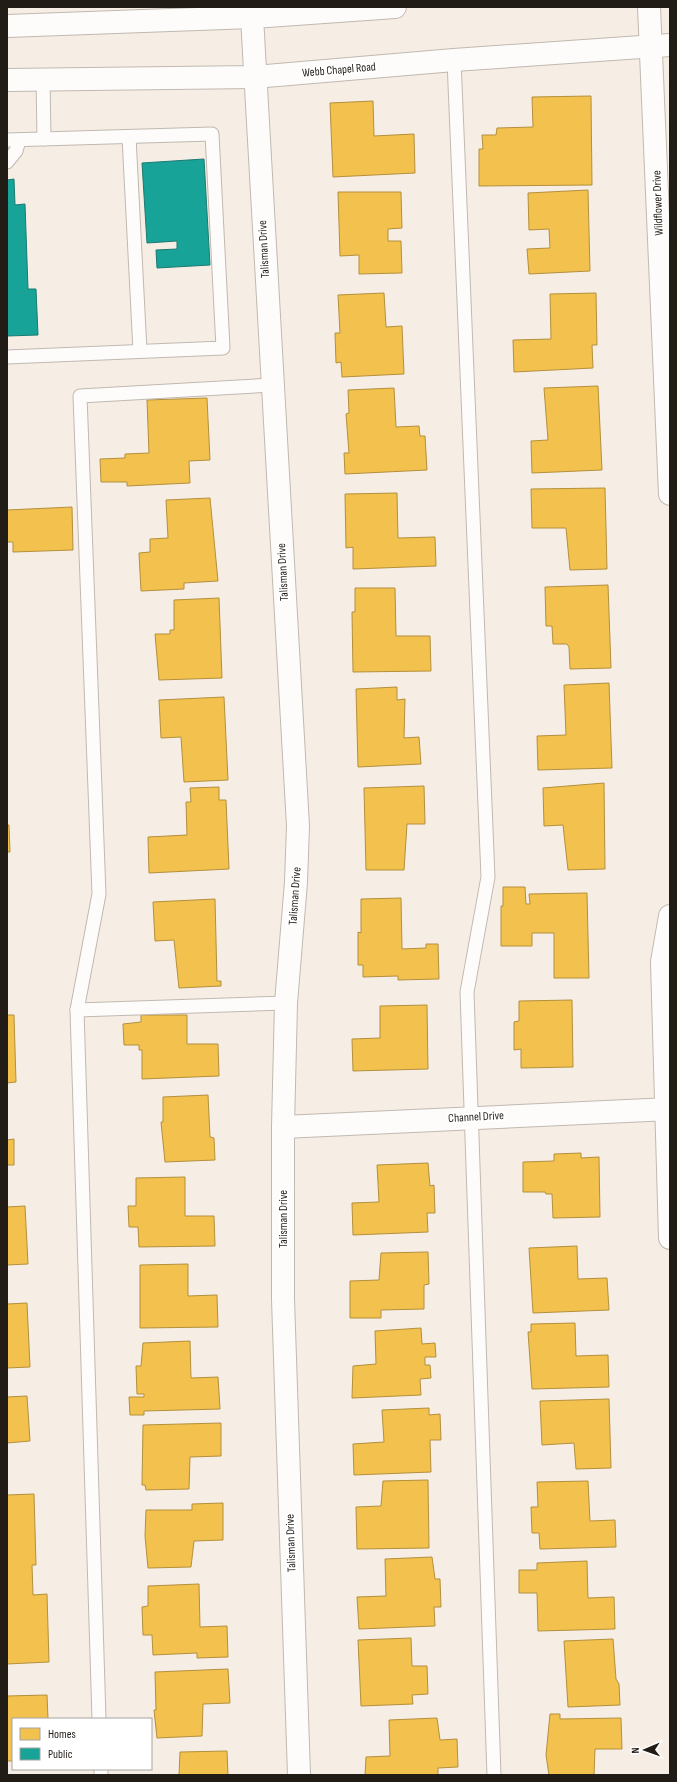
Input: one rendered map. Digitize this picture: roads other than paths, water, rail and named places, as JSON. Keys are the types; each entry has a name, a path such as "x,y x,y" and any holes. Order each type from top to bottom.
{"street":[{"path":"7,26 252,17 394,7"},
{"name":"Wildflower Drive","path":"649,7 660,46 670,494"},
{"name":"Talisman Drive","path":"252,17 254,77 298,826 296,882 286,1003 283,1126 283,1299 299,1775"},
{"name":"Webb Chapel Road","path":"7,80 254,77 454,60 660,46"},
{"path":"670,916 662,962 668,1109 670,1238"},
{"name":"Channel Drive","path":"283,1126 668,1109"}],"lane":[{"path":"454,60 488,877 467,992 494,1775"},
{"path":"43,79 44,139"},
{"path":"7,162 16,151 13,140 212,134 223,348 7,357"},
{"path":"130,137 140,351"},
{"path":"99,1718 77,1010 99,894 80,396 272,385"},
{"path":"77,1010 286,1003"}]}
